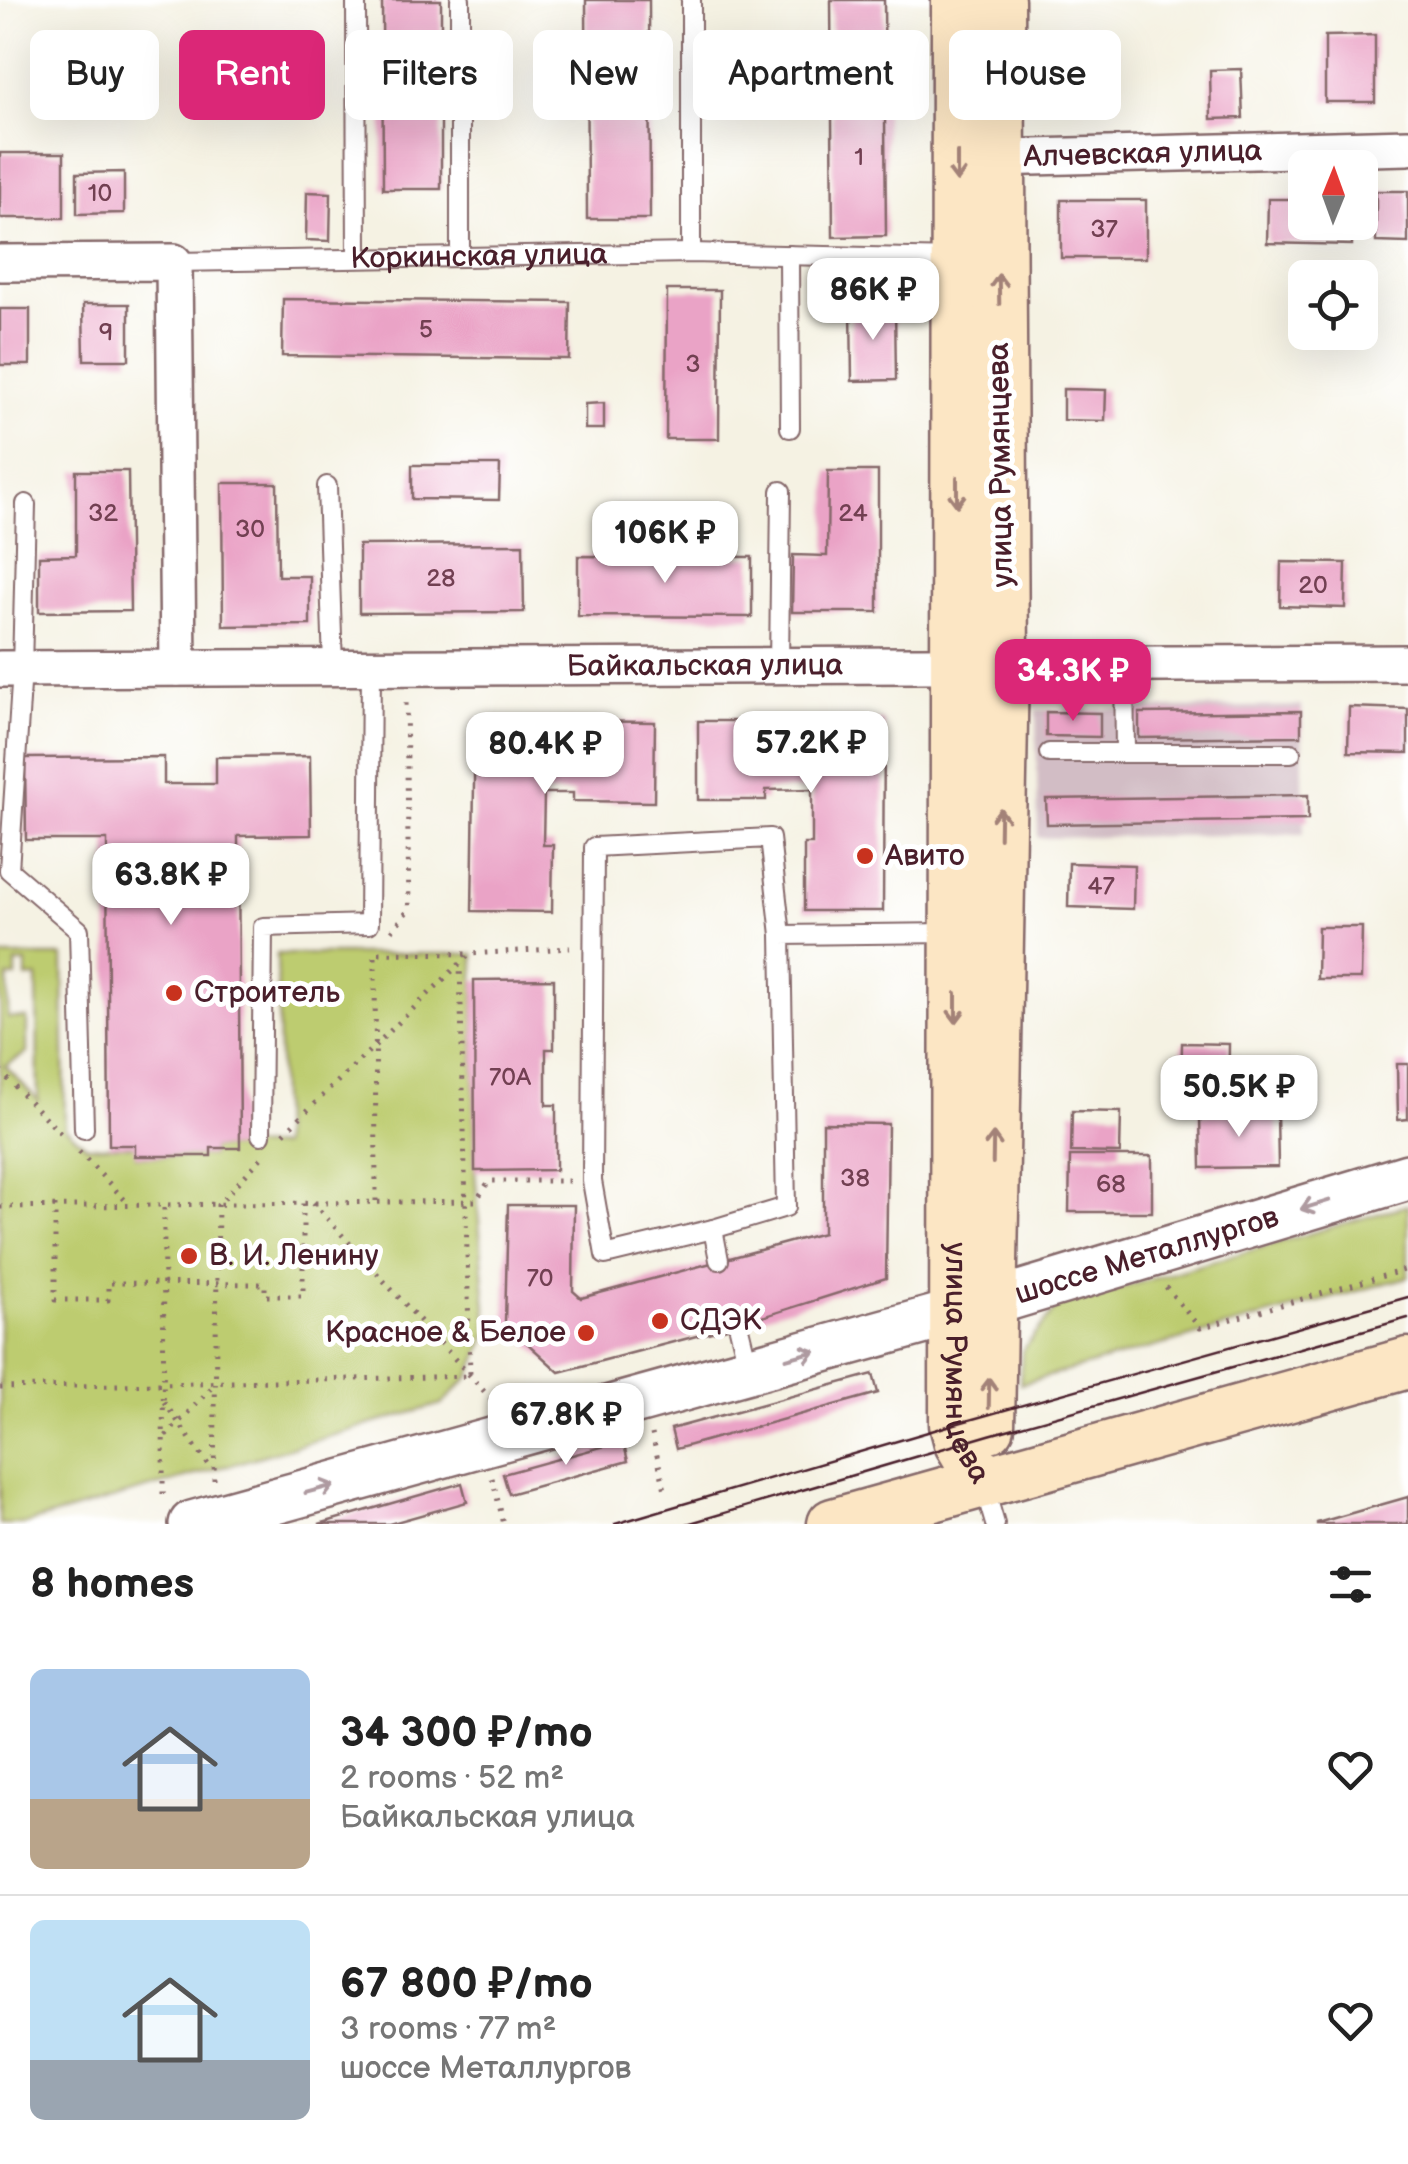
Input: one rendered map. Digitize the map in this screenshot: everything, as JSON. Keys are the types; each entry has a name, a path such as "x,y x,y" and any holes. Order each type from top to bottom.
{"main road":[{"name":"улица Румянцева","path":"957,0 957,259 980,666 957,933 972,1308 988,1435 989,1503"},
{"name":"улица Румянцева","path":"972,1308 980,666 998,158 999,0"},
{"path":"833,1524 989,1503 1408,1363"}],"street":[{"name":"Алчевская улица","path":"998,158 1408,147"},
{"name":"Коркинская улица","path":"0,263 174,262"},
{"path":"174,262 178,668"},
{"name":"Байкальская улица","path":"11,669 1408,663"},
{"name":"шоссе Металлургов","path":"178,1509 749,1369 972,1308 1408,1177"}],"lane":[{"path":"356,0 357,258"},
{"path":"460,0 460,257"},
{"path":"690,253 692,0"},
{"name":"Коркинская улица","path":"174,262 690,253 957,259"},
{"path":"789,255 790,428"},
{"path":"327,486 333,666"},
{"path":"779,667 781,491"},
{"path":"26,504 11,669 9,870 79,930 84,1129"},
{"path":"1124,664 1124,752"},
{"path":"265,1142 263,927 369,924 370,666"},
{"path":"1049,752 1291,753"},
{"path":"770,838 781,934 786,1207 606,1255 592,1181 593,947 594,847 770,838"},
{"path":"781,934 957,933"},
{"path":"713,1229 719,1260"},
{"path":"738,1324 749,1369"}],"path":[{"path":"376,1202 376,953 409,909 406,688"},
{"path":"376,953 470,954 593,947"},
{"path":"283,1134 470,954"},
{"path":"460,964 470,1376"},
{"path":"164,1402 214,1476 218,1205 265,1142"},
{"path":"0,1207 476,1201 489,1181 592,1181"},
{"path":"55,1205 55,1300 108,1300 108,1283 265,1284 265,1296 303,1296 303,1203"},
{"path":"312,1203 492,1401"},
{"path":"164,1205 164,1438 178,1509"},
{"path":"1142,1257 1200,1328 1408,1269"},
{"path":"0,1388 470,1376"},
{"path":"164,1438 215,1384"},
{"path":"651,1430 664,1490"},
{"path":"490,1470 504,1524"}],"shaded area":[{"path":"1302,706 1304,834 1038,838 1036,710"}],"green space":[{"path":"277,954 474,954 475,1171 488,1332 470,1376 442,1404 25,1524 0,1524 0,956 63,956 65,1128 87,1146 135,1145 136,1156 211,1156 211,1148 281,1146","holes":["16,963 26,963 26,978 37,977 38,1100 5,1066 27,1053 27,1018 8,1018 8,977 16,977"]},
{"path":"1408,1205 1408,1277 1020,1384 1022,1351 1058,1306"}],"building":[{"path":"382,0 441,0 441,30 382,30"},
{"path":"586,0 649,0 649,30 586,30"},
{"path":"831,0 884,0 884,30 831,30"},
{"path":"1375,35 1375,102 1325,102 1325,36"},
{"path":"1241,69 1243,118 1211,119 1210,70"},
{"path":"383,120 441,120 441,189 383,189"},
{"path":"587,120 650,120 650,219 587,219"},
{"path":"832,120 885,120 886,236 833,237"},
{"path":"0,153 64,153 64,218 0,218"},
{"path":"124,172 124,213 77,214 77,173"},
{"path":"1378,191 1408,191 1408,243 1376,242"},
{"path":"307,192 331,193 330,241 306,240"},
{"path":"1268,199 1288,199 1288,240 1352,240 1352,245 1267,243"},
{"path":"1061,200 1146,200 1146,258 1061,258"},
{"path":"667,290 720,290 719,439 666,439"},
{"path":"283,299 570,302 569,359 282,356"},
{"path":"83,304 129,304 129,360 84,360"},
{"path":"895,306 896,380 852,381 851,307"},
{"path":"0,309 30,309 30,365 0,365"},
{"path":"1063,389 1106,390 1105,421 1063,420"},
{"path":"604,403 604,429 585,429 585,404"},
{"path":"412,465 500,465 499,500 412,499"},
{"path":"76,471 128,471 130,611 39,612 39,556 76,555"},
{"path":"828,471 878,471 878,612 792,612 793,555 827,556"},
{"path":"222,483 277,483 278,576 310,576 310,625 223,626"},
{"path":"523,544 524,612 359,613 359,545"},
{"path":"578,556 752,557 752,617 578,616"},
{"path":"1281,562 1346,563 1345,608 1280,606"},
{"path":"1349,707 1408,709 1408,753 1348,752"},
{"path":"1301,711 1301,736 1139,738 1139,713"},
{"path":"1046,712 1100,713 1100,737 1046,736"},
{"path":"475,720 655,722 654,802 573,801 573,793 544,793 543,845 553,845 552,912 472,911"},
{"path":"698,721 884,721 883,911 804,911 804,844 812,844 812,789 766,790 766,800 698,800"},
{"name":"Строитель","path":"310,756 311,835 238,836 240,1148 211,1148 211,1156 135,1156 135,1145 109,1145 107,840 26,840 25,758 164,757 164,784 216,784 216,757"},
{"path":"1308,795 1308,820 1047,824 1046,799"},
{"path":"1069,863 1134,865 1133,909 1068,907"},
{"path":"1318,927 1362,927 1361,979 1317,979"},
{"path":"554,979 554,1049 546,1049 546,1105 556,1105 556,1170 475,1171 474,980"},
{"path":"1182,1043 1229,1044 1228,1099 1181,1098"},
{"path":"1397,1064 1408,1064 1408,1119 1398,1120"},
{"path":"1072,1111 1121,1112 1120,1153 1071,1152"},
{"path":"1277,1113 1278,1167 1201,1168 1200,1114"},
{"path":"823,1123 888,1124 886,1278 727,1328 559,1372 505,1323 508,1205 574,1205 573,1291 581,1298 823,1233"},
{"path":"1070,1156 1152,1156 1152,1212 1069,1212"},
{"path":"873,1374 878,1393 676,1449 671,1429"},
{"path":"623,1441 628,1461 509,1494 503,1474"},
{"path":"462,1483 467,1502 389,1524 319,1524"},
{"path":"1408,1497 1408,1524 1317,1524 1317,1523"}],"tram line":[{"path":"615,1524 1408,1297"},
{"path":"687,1524 1408,1318"}],"place":[{"name":"Авито","path":"865,856"},
{"name":"Строитель","path":"174,993"},
{"name":"В. И. Ленину","path":"189,1256"},
{"name":"СДЭК","path":"660,1321"},
{"name":"Красное & Белое","path":"586,1333"}]}
